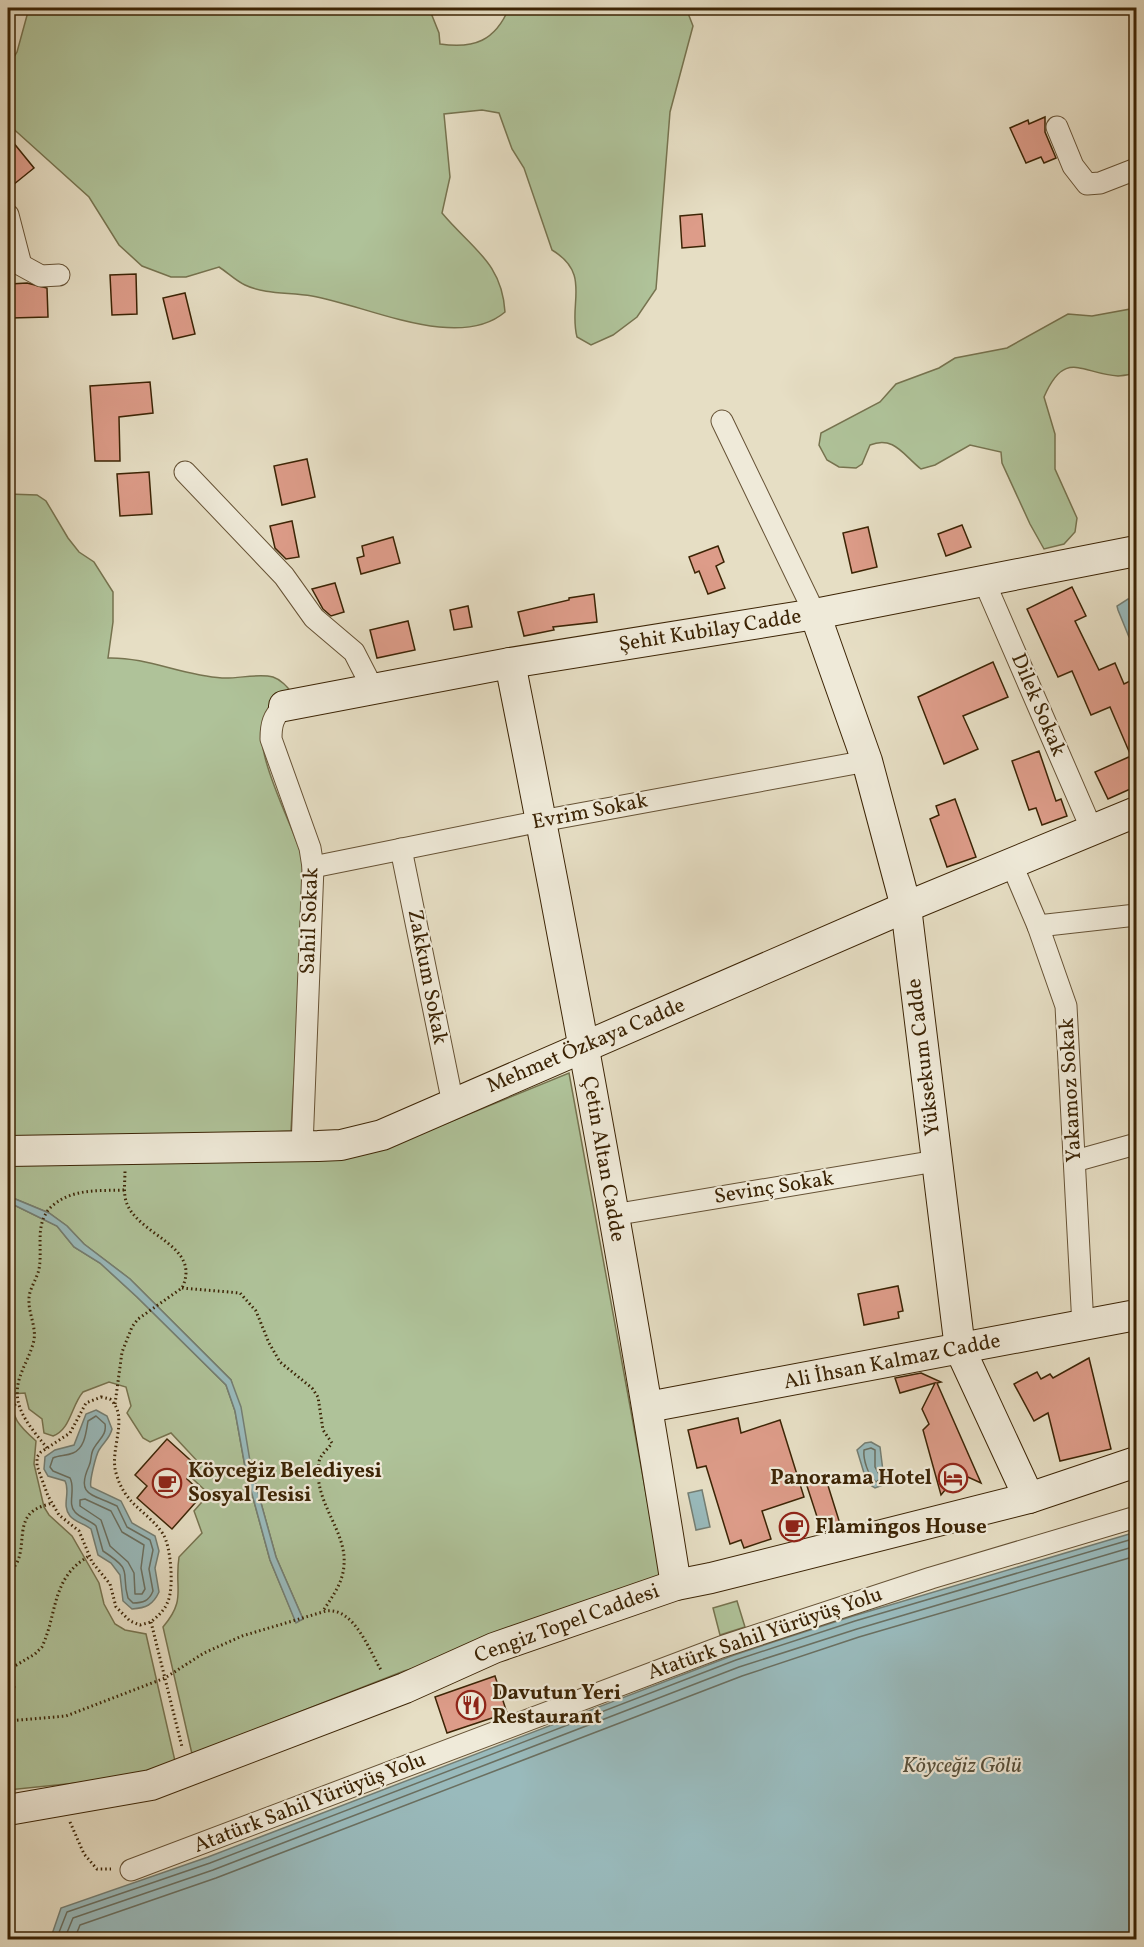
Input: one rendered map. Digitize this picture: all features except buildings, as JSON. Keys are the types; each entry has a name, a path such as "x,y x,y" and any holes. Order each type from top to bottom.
{"street":[{"path":"1057,127 1073,166 1087,184 1100,183 1137,169"},
{"path":"8,215 21,265 41,276 60,275"},
{"path":"722,421 815,614"},
{"path":"185,472 284,576 314,618 354,652 373,689"},
{"name":"Şehit Kubilay Cadde","path":"284,706 510,663 815,614 1137,551"},
{"name":"Dilek Sokak","path":"984,581 1092,830"},
{"name":"Yüksekum Cadde","path":"815,614 867,761 906,908 960,1350 1029,1498"},
{"name":"Çetin Altan Cadde","path":"510,663 648,1407 676,1585"},
{"name":"Sahil Sokak","path":"284,706 274,716 271,740 310,849 313,867 302,1147"},
{"name":"Evrim Sokak","path":"313,867 541,821 867,761"},
{"name":"Mehmet Özkaya Cadde","path":"8,1151 302,1147 364,1140 453,1104 906,908 1137,812"},
{"name":"Zakkum Sokak","path":"401,849 453,1104"},
{"name":"Yakamoz Sokak","path":"1012,865 1038,926 1065,1006 1083,1326"},
{"path":"1038,926 1134,915"},
{"path":"1075,1161 1137,1144"},
{"name":"Sevinç Sokak","path":"613,1215 936,1161"},
{"name":"Ali İhsan Kalmaz Cadde","path":"648,1407 1137,1315"},
{"name":"Cengiz Topel Caddesi","path":"8,1810 151,1785 394,1691 494,1648 676,1585 1029,1498 1137,1462"},
{"name":"Atatürk Sahil Yürüyüş Yolu","path":"131,1870 721,1647 941,1575 1137,1517"}],"path":[{"path":"125,1149 127,1204 134,1214 179,1252 187,1268 182,1288"},
{"path":"47,1448 25,1419 18,1402 21,1369 34,1344 28,1301 39,1268 41,1224 49,1209 61,1199 75,1194 125,1191"},
{"path":"116,1404 101,1397 86,1402 70,1433 37,1457 37,1466 59,1515 79,1531 90,1556 110,1584 116,1607 122,1614 140,1624 151,1622 169,1600 169,1550 161,1531 132,1503 116,1475 113,1452 119,1423 116,1404 122,1352 132,1327 138,1319 182,1288 240,1293 256,1311 269,1343 280,1362 312,1388 318,1397 323,1430 332,1443 319,1462 319,1488 344,1551 345,1564 338,1588 323,1611"},
{"path":"8,1411 18,1402"},
{"path":"8,1572 19,1561 27,1518 33,1511 52,1503"},
{"path":"8,1704 14,1688 8,1672 42,1647 59,1589 66,1576 90,1556"},
{"path":"8,1721 66,1716 165,1678 222,1644 323,1611 335,1610 354,1624 394,1691"},
{"path":"151,1622 188,1772"},
{"path":"62,1802 84,1854 97,1869 131,1870"}],"green space":[{"path":"29,8 429,8 439,33 440,44 463,45 473,44 490,35 509,8 686,8 693,26 670,112 656,289 637,317 613,335 591,345 577,337 576,290 572,269 552,250 524,168 512,149 499,113 482,110 444,114 450,177 442,213 483,257 498,280 505,312 485,323 463,328 438,327 384,316 312,296 269,292 253,288 238,281 219,267 186,277 171,277 142,266 119,245 89,197 8,124 8,67 17,52"},
{"path":"1136,308 1136,373 1118,376 1075,367 1067,368 1059,373 1044,397 1055,434 1055,469 1077,518 1075,532 1064,544 1044,549 1002,463 1001,452 970,445 935,465 921,469 898,448 886,443 878,443 870,445 862,464 856,468 839,467 827,460 819,445 821,433 880,402 896,384 939,368 955,358 1007,348 1068,314 1092,316"},
{"path":"8,494 37,495 46,501 68,538 79,552 94,562 113,592 113,622 108,658 137,660 208,677 273,677 282,682 294,695 270,708 263,722 262,741 266,763 306,870 291,1131 8,1145"},
{"path":"569,1073 660,1570 659,1589 500,1644 404,1671 192,1754 163,1627 175,1609 177,1601 179,1557 202,1533 194,1511 209,1494 193,1479 201,1465 171,1433 150,1442 143,1438 127,1413 131,1406 126,1387 109,1382 83,1392 64,1428 53,1436 44,1433 42,1419 29,1409 25,1393 11,1394 17,1421 36,1441 34,1464 44,1507 49,1515 72,1536 99,1583 104,1604 115,1624 125,1630 146,1634 175,1761 125,1778 8,1790 8,1202 57,1226 74,1247 100,1263 226,1385 235,1411 246,1472 270,1560 296,1622 303,1619 276,1557 251,1467 231,1380 130,1279 84,1244 67,1226 49,1213 8,1196 8,1163 418,1135"},
{"path":"737,1601 745,1627 720,1635 713,1608"}],"water":[{"path":"1128,599 1133,599 1136,605 1134,619 1136,641 1129,637 1117,606"},
{"path":"8,1196 49,1213 67,1226 84,1244 130,1279 231,1380 241,1407 251,1467 276,1557 303,1619 296,1623 270,1560 246,1472 235,1411 226,1385 100,1263 74,1247 57,1226 8,1202"},
{"path":"96,1410 107,1416 112,1429 98,1453 91,1487 121,1501 132,1523 155,1536 159,1551 155,1568 159,1592 152,1603 141,1608 132,1609 123,1601 120,1575 111,1563 98,1555 91,1529 72,1518 67,1512 65,1481 48,1476 44,1469 45,1457 55,1450 74,1445 86,1414"},
{"path":"871,1442 880,1447 883,1471 890,1472 894,1481 875,1488 867,1483 857,1450 865,1443"},
{"path":"702,1490 710,1527 696,1530 688,1493"},
{"name":"Köyceğiz Gölü","path":"1136,1532 1136,1939 50,1940 61,1908 208,1857 734,1655 853,1616"}],"place":[{"name":"Panorama Hotel","path":"953,1478"},
{"name":"Köyceğiz Belediyesi Sosyal Tesisi","path":"167,1483"},
{"name":"Flamingos House","path":"794,1527"},
{"name":"Davutun Yeri Restaurant","path":"471,1705"}]}
